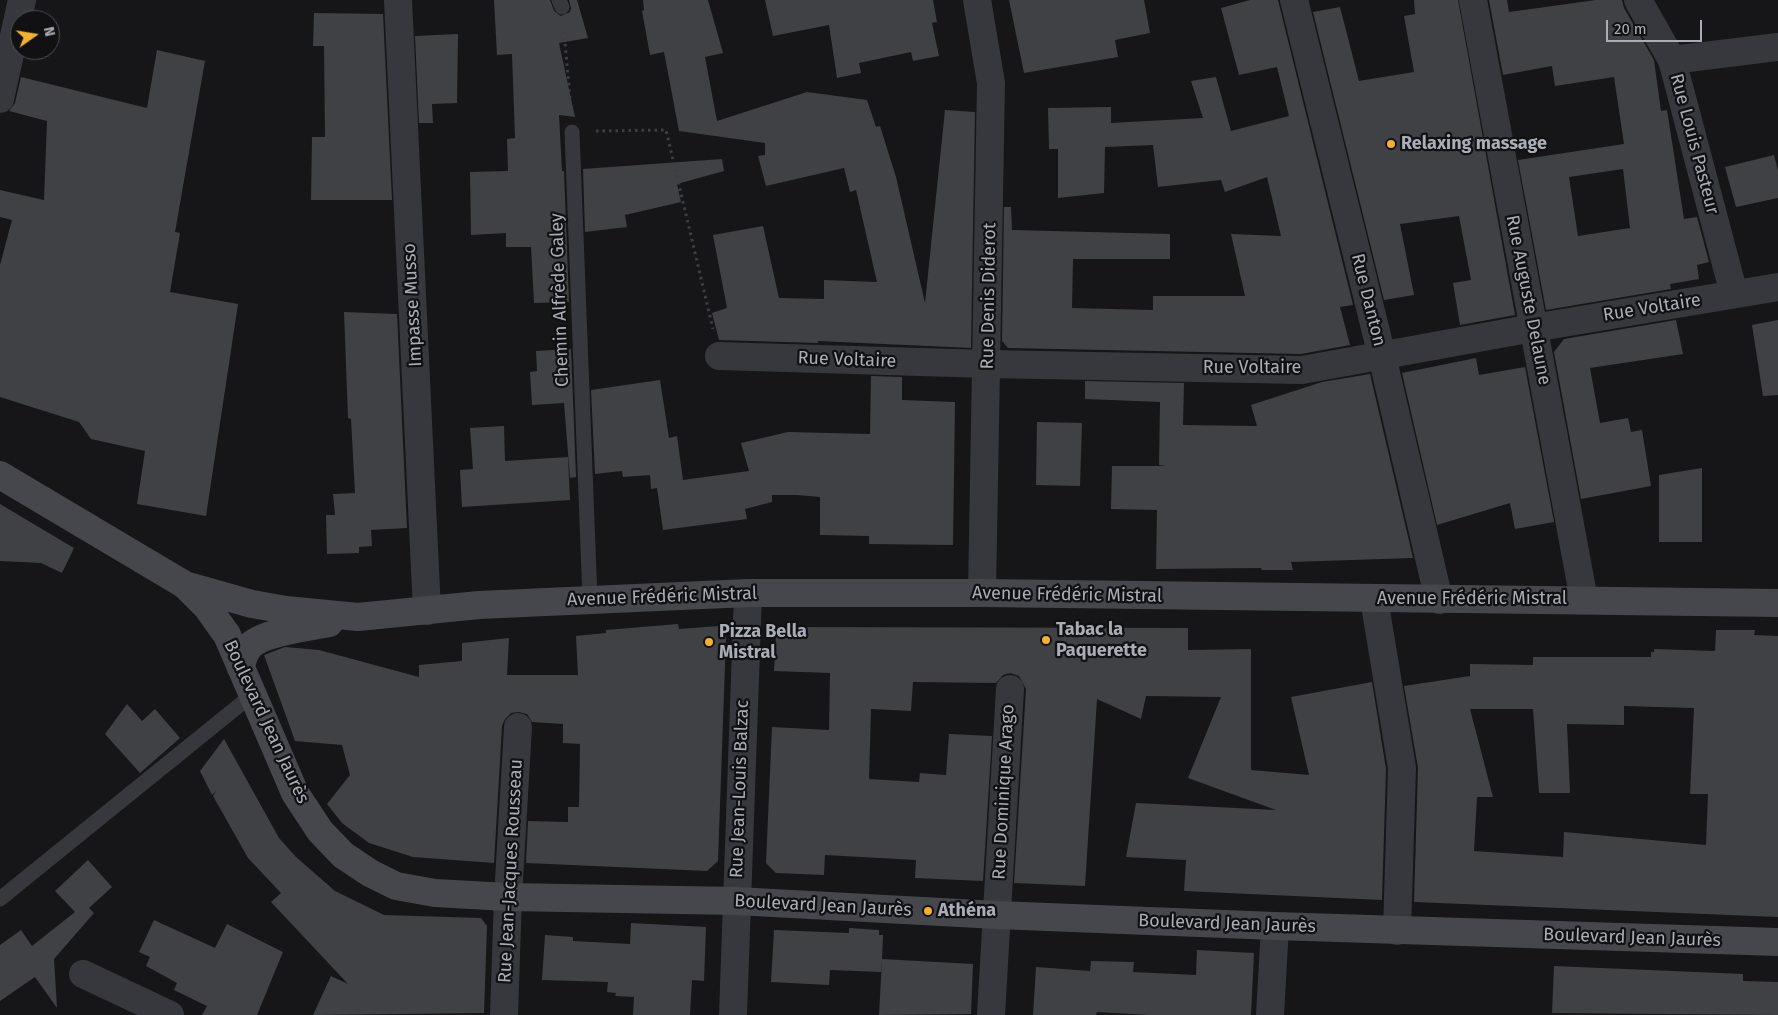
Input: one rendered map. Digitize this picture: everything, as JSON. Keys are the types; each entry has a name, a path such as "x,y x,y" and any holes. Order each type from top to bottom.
{"main road":[{"path":"0,475 184,585"},
{"name":"Avenue Frédéric Mistral","path":"184,585 269,607 317,615 358,617"},
{"name":"Boulevard Jean Jaurès","path":"184,585 208,607 227,635 295,793 320,831 343,855 370,873 396,886 435,893 508,897 736,901 997,915 1397,931 1778,942"},
{"name":"Avenue Frédéric Mistral","path":"241,668 243,657 250,646 261,638 358,617 479,605 590,599 748,593 1778,603"}],"street":[{"path":"0,99 22,0"},
{"name":"Impasse Musso","path":"398,0 427,610"},
{"name":"Rue Denis Diderot","path":"977,0 991,83 988,364 982,594"},
{"name":"Rue Danton","path":"1294,0 1440,600"},
{"name":"Rue Auguste Delaune","path":"1473,0 1584,600"},
{"name":"Rue Louis Pasteur","path":"1638,0 1672,60 1734,294"},
{"path":"1672,60 1778,47"},
{"name":"Rue Voltaire","path":"719,356 988,364 1302,370 1533,328 1778,287"},
{"name":"Rue Jean-Louis Balzac","path":"733,1015 748,593"},
{"path":"1374,599 1402,768 1397,931"},
{"name":"Rue Dominique Arago","path":"991,1015 1010,689"},
{"name":"Rue Jean-Jacques Rousseau","path":"504,1015 508,897 518,727"},
{"path":"1270,1015 1275,926"},
{"path":"83,974 170,1015"}],"lane":[{"name":"Chemin Alfrède Galey","path":"572,132 590,599"},
{"path":"0,899 252,695"}],"path":[{"path":"560,4 572,132 666,130 719,356"}],"building":[{"path":"494,0 550,0 554,11 561,16 570,12 569,0 577,0 588,38 559,43 575,117 559,115 562,171 564,171 569,302 534,303 531,247 506,247 506,233 471,235 470,172 508,171 507,139 515,138 512,54 497,55"},
{"path":"643,0 708,0 723,53 705,57 717,121 807,92 867,100 876,127 880,126 896,177 925,303 945,110 975,112 971,348 818,341 818,343 719,340 712,313 727,308 713,235 763,226 779,298 824,299 824,280 877,282 856,190 850,192 844,168 766,186 758,156 765,155 765,143 679,131 664,52 650,55 642,11 644,10"},
{"path":"765,0 933,0 937,22 932,23 939,56 913,61 911,52 859,63 861,73 837,78 829,25 773,36"},
{"path":"1009,0 1144,0 1150,33 1115,40 1118,57 1024,73"},
{"path":"1250,0 1278,0 1353,305 1340,307 1350,345 1301,354 1008,348 1002,341 1004,207 1011,207 1012,230 1170,234 1170,259 1073,259 1072,308 1153,310 1153,296 1245,296 1231,234 1281,236 1267,177 1225,192 1221,180 1158,187 1153,145 1105,147 1104,193 1058,198 1058,149 1049,149 1048,108 1111,107 1111,123 1203,118 1191,81 1216,77 1231,131 1289,116 1277,67 1239,75 1221,8"},
{"path":"1414,0 1458,0 1515,315 1460,325 1453,283 1471,280 1459,216 1400,224 1414,295 1384,300 1313,12 1340,7 1359,81 1414,72 1404,16 1415,14"},
{"path":"1489,0 1507,0 1509,12 1596,0 1622,0 1624,8 1654,60 1661,111 1667,110 1684,219 1697,217 1709,262 1697,265 1699,279 1670,284 1671,289 1546,310 1518,160 1624,144 1614,77 1555,86 1552,66 1503,75","holes":["1623,169 1630,228 1578,236 1569,177"]},
{"path":"314,13 383,14 392,200 311,200 312,137 325,137 324,46 313,46"},
{"path":"458,34 457,103 432,104 433,123 419,123 415,36"},
{"path":"157,50 205,61 175,232 180,233 170,292 238,304 206,516 137,504 145,451 91,439 79,422 0,397 0,265 12,220 0,217 0,190 44,200 47,121 9,111 15,103 21,77 147,108"},
{"path":"1774,155 1778,171 1778,198 1736,207 1725,167"},
{"path":"722,159 724,171 677,184 681,202 625,215 627,227 585,232 583,169"},
{"path":"344,312 397,314 407,528 371,530 372,546 359,547 359,553 327,554 326,515 335,515 333,494 355,493 351,419 348,418"},
{"path":"1676,320 1683,354 1590,368 1600,423 1628,418 1631,432 1642,430 1651,486 1581,499 1554,352 1564,339"},
{"path":"1778,320 1778,395 1763,396 1752,325"},
{"path":"571,349 576,477 570,478 564,403 532,405 530,372 537,371 536,351"},
{"path":"1476,358 1479,375 1525,367 1554,522 1515,529 1510,503 1437,525 1402,373"},
{"path":"1370,374 1413,558 1291,562 1293,570 1262,570 1261,568 1156,569 1157,510 1111,509 1112,466 1166,466 1159,465 1160,402 1085,399 1085,381 1184,383 1183,425 1257,426 1251,405 1322,382"},
{"path":"871,376 902,377 902,400 955,402 953,545 869,544 869,536 820,535 820,497 797,495 772,495 772,502 745,509 747,519 663,530 657,488 651,489 650,475 623,477 622,471 595,474 591,390 660,380 669,438 677,436 683,480 749,471 741,443 788,432 870,434"},
{"path":"1037,422 1082,423 1080,486 1036,485"},
{"path":"504,426 505,461 568,457 570,500 462,507 460,470 473,469 470,428"},
{"path":"1702,468 1702,542 1659,542 1659,475"},
{"path":"0,504 74,548 62,573 41,563 0,561"},
{"path":"678,624 679,629 719,626 726,637 718,861 707,871 526,863 528,821 568,822 568,807 579,807 580,744 563,743 563,724 532,722 527,714 519,712 511,713 505,719 502,726 494,863 413,857 369,843 342,823 327,804 350,775 342,745 295,741 264,655 285,647 319,650 419,677 419,665 462,661 462,643 509,638 507,675 578,675 576,636 606,633 606,630"},
{"path":"785,627 1188,628 1188,650 1251,649 1251,770 1309,775 1291,697 1372,682 1386,769 1382,900 1184,891 1186,860 1126,857 1136,803 1276,810 1188,778 1221,697 1146,696 1141,719 1097,699 1085,886 1014,883 1026,689 1019,676 1010,673 1003,675 996,683 913,682 911,711 871,709 869,779 919,782 920,773 946,775 949,734 992,736 983,881 915,878 916,860 825,855 824,875 776,873 766,863 772,727 829,730 830,673 774,671 776,636"},
{"path":"1716,630 1755,630 1754,635 1778,636 1778,917 1414,902 1418,768 1404,686 1470,676 1470,664 1533,665 1533,657 1651,657 1651,652 1654,652 1654,649 1715,651","holes":["1624,706 1694,708 1690,794 1708,794 1706,845 1564,832 1563,857 1474,851 1477,797 1493,797 1470,709 1533,709 1539,793 1570,793 1567,724 1624,725"]},
{"path":"127,704 142,721 155,709 180,738 140,773 105,734"},
{"path":"224,739 279,838 296,857 335,891 384,915 481,918 487,926 484,1013 313,1015 331,976 348,984 271,902 281,893 248,858 213,796 216,791 212,795 200,771"},
{"path":"88,860 112,887 89,908 94,913 54,959 57,1008 35,977 0,1001 0,945 21,930 32,946 75,912 55,891"},
{"path":"154,920 215,948 227,924 283,952 257,1015 202,1015 207,1006 174,990 177,983 146,966 150,957 139,952"},
{"path":"631,923 706,927 704,981 692,980 690,1015 633,1015 634,997 615,996 616,993 607,992 608,982 542,980 545,935 573,937 573,941 630,944"},
{"path":"849,928 879,930 879,935 883,935 882,959 973,964 971,1014 879,1015 882,960 881,972 830,970 829,985 771,982 774,930 849,933"},
{"path":"1197,950 1254,953 1251,1015 1149,1015 1097,1012 1096,1015 1033,1015 1036,967 1090,971 1091,961 1134,962 1133,972 1196,975"},
{"path":"1554,966 1743,974 1743,981 1778,982 1778,1015 1552,1013"}],"place":[{"name":"Relaxing massage","path":"1391,144"},
{"name":"Tabac la Paquerette","path":"1046,640"},
{"name":"Pizza Bella Mistral","path":"709,642"},
{"name":"Athéna","path":"928,911"}]}
